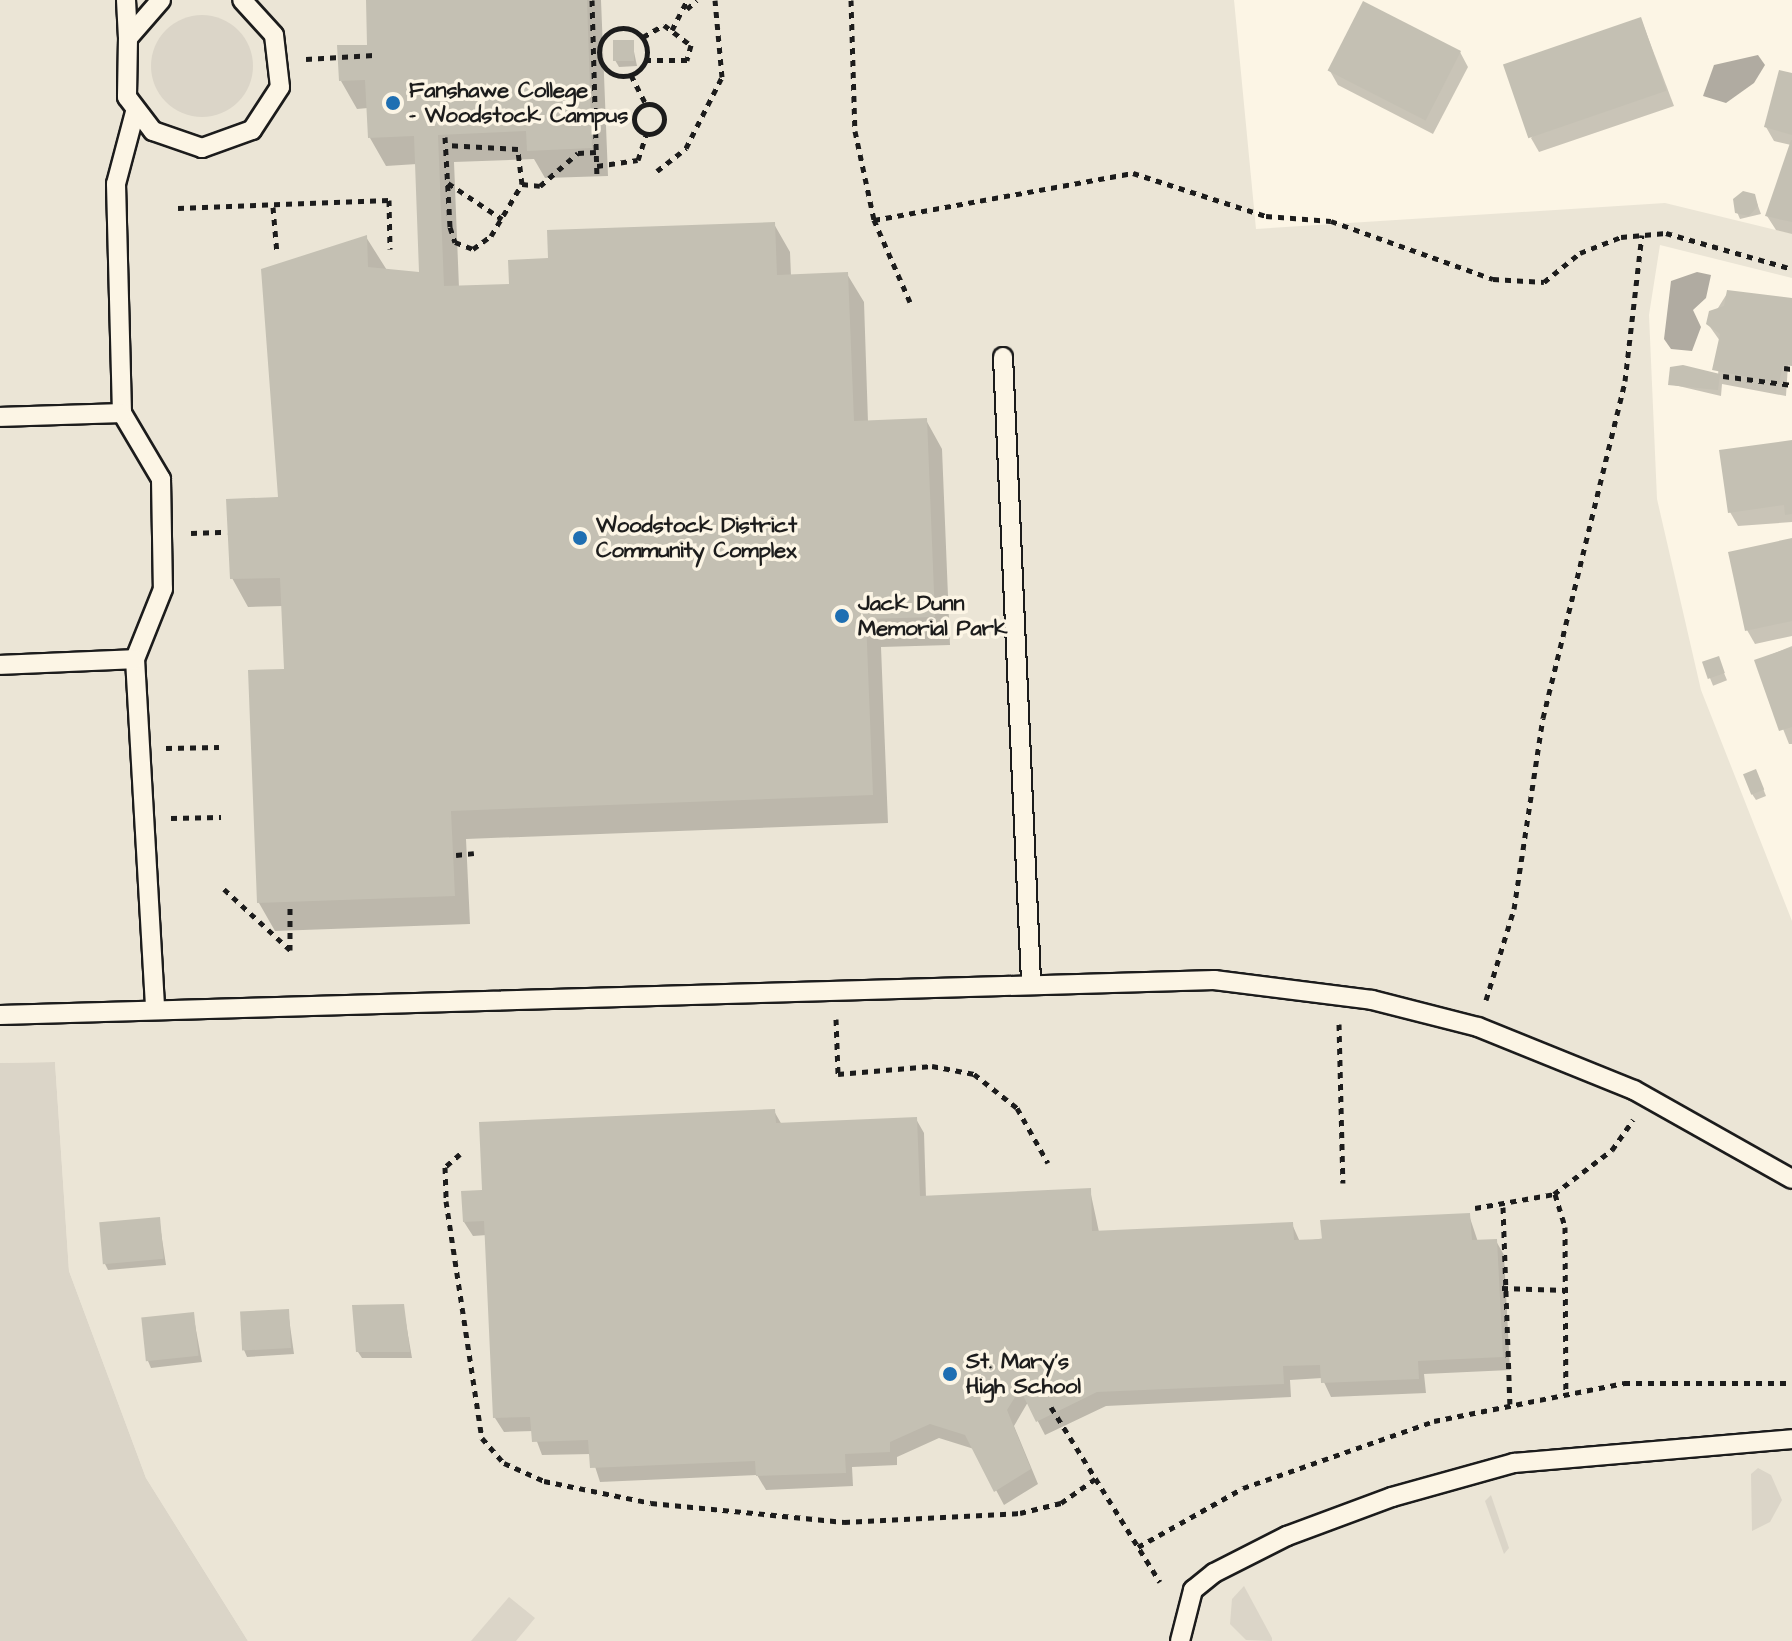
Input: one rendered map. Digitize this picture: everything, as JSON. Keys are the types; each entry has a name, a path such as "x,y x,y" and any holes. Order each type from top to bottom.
{"lane":[{"path":"126,0 128,38 123,79 135,112 176,144 228,143 269,111 281,60 274,35 242,0"},
{"path":"128,38 161,0"},
{"path":"135,112 116,184 122,413 161,479 163,589 135,659 155,1009"},
{"path":"1003,357 1031,980"},
{"path":"0,417 122,413"},
{"path":"0,665 135,659"},
{"path":"0,1015 1031,980 1214,980 1338,996 1478,1027 1648,1097 1792,1179"},
{"path":"1180,1641 1193,1590 1214,1573 1287,1536 1392,1497 1529,1461 1792,1439"}],"path":[{"path":"592,0 597,177"},
{"path":"686,10 687,0"},
{"path":"672,30 697,0"},
{"path":"657,171 686,148 722,77 715,0"},
{"path":"851,0 855,131 874,220 910,302"},
{"path":"597,166 638,160 646,135 665,122 660,108 646,104 631,75 607,69 599,48 613,30 643,37 664,25 691,45 687,60 646,60 631,75"},
{"path":"643,37 646,60"},
{"path":"281,60 374,55"},
{"path":"646,104 633,120 646,135"},
{"path":"445,137 450,227 463,248 482,245 502,219 522,184 518,149 446,145"},
{"path":"522,184 540,186 578,153 596,152"},
{"path":"874,220 1133,173 1266,216 1331,221 1493,279 1529,284 1544,282 1580,253 1642,235 1666,233 1792,269"},
{"path":"448,183 502,219"},
{"path":"178,208 273,207 389,200 390,249"},
{"path":"273,207 277,254"},
{"path":"1478,1027 1514,909 1543,718 1625,381 1642,235"},
{"path":"1784,368 1792,369"},
{"path":"1723,376 1792,385"},
{"path":"141,748 219,747"},
{"path":"146,819 221,817"},
{"path":"456,855 474,853"},
{"path":"224,889 290,950 290,904"},
{"path":"834,986 838,1074 932,1066 974,1074 1017,1108 1048,1163"},
{"path":"1338,996 1343,1183"},
{"path":"1475,1208 1503,1207 1554,1194 1612,1150 1648,1097"},
{"path":"460,1154 445,1167 446,1201 482,1438 504,1463 544,1481 651,1503 844,1522 1020,1513 1061,1503 1095,1479"},
{"path":"1554,1194 1565,1227 1568,1290 1566,1391"},
{"path":"1503,1207 1502,1288 1510,1404"},
{"path":"1502,1288 1568,1290"},
{"path":"1138,1547 1243,1488 1375,1438 1510,1404 1566,1391 1624,1383 1792,1383"},
{"path":"1051,1407 1160,1582"}],"shaded area":[{"path":"0,0 1234,0 1256,229 1665,203 1792,234 1792,278 1660,245 1649,315 1657,499 1701,690 1792,921 1792,1641 248,1641 146,1478 69,1271 55,1062 0,1063"},
{"path":"202,15 221,19 238,30 249,47 253,66 249,85 238,102 221,113 202,117 183,113 166,102 155,85 151,66 155,47 166,30 183,19"},
{"path":"1758,55 1765,65 1754,83 1726,103 1703,96 1714,65"},
{"path":"1697,272 1711,275 1706,298 1693,310 1701,327 1692,351 1671,349 1664,339 1671,281"},
{"path":"55,1062 69,1271 146,1478 248,1641 0,1641 0,1063"},
{"path":"1758,1468 1771,1475 1782,1500 1770,1522 1752,1531 1751,1474"},
{"path":"1491,1495 1509,1548 1504,1554 1485,1501"},
{"path":"1244,1586 1272,1641 1246,1640 1230,1624 1232,1599"},
{"path":"509,1597 535,1618 516,1641 471,1641"}],"building":[{"name":"Woodstock District Community Complex","path":"366,0 587,0 592,148 527,151 526,131 438,135 444,286 509,284 508,260 548,258 547,230 775,222 777,275 848,272 854,421 927,418 935,617 866,619 873,795 451,811 455,896 257,903 248,670 284,669 280,578 230,579 226,499 278,497 261,269 367,235 368,267 419,272 414,136 368,138 365,80 339,81 337,45 367,45"},
{"path":"1363,1 1461,51 1426,120 1328,70"},
{"path":"1641,17 1666,91 1528,138 1503,65"},
{"path":"613,40 634,40 634,61 613,61"},
{"path":"1779,70 1792,73 1792,135 1764,127"},
{"path":"1792,140 1792,222 1765,216"},
{"path":"1743,191 1755,194 1758,206 1749,216 1735,213 1733,199"},
{"path":"1727,290 1792,298 1792,366 1783,365 1779,383 1712,370 1720,334 1706,324 1709,311 1724,306"},
{"path":"1683,365 1720,374 1718,390 1668,385 1670,367"},
{"path":"1792,440 1792,514 1785,515 1784,505 1728,513 1719,450"},
{"path":"1792,538 1792,621 1745,631 1728,552"},
{"path":"1792,647 1792,727 1779,731 1754,660"},
{"path":"1719,656 1725,673 1708,679 1702,662"},
{"path":"1756,769 1764,789 1751,795 1743,774"},
{"path":"775,1109 776,1123 917,1117 920,1196 1091,1188 1092,1231 1293,1222 1294,1240 1322,1239 1320,1220 1470,1213 1472,1240 1497,1239 1503,1357 1418,1361 1419,1379 1321,1383 1320,1365 1283,1366 1284,1384 1097,1392 1036,1422 1020,1389 1007,1410 1031,1469 994,1492 965,1435 930,1424 890,1442 890,1452 845,1454 846,1473 756,1476 755,1461 590,1468 588,1440 532,1442 530,1417 493,1418 484,1221 463,1222 461,1191 482,1190 479,1122"},
{"path":"160,1217 164,1259 103,1264 99,1222"},
{"path":"404,1304 410,1352 356,1352 352,1305"},
{"path":"289,1309 291,1348 242,1351 240,1312"},
{"path":"194,1312 199,1356 146,1361 141,1318"}],"place":[{"name":"Fanshawe College - Woodstock Campus","path":"393,103"},
{"name":"Woodstock District Community Complex","path":"580,538"},
{"name":"Jack Dunn Memorial Park","path":"842,616"},
{"name":"St. Mary's High School","path":"950,1374"}]}
